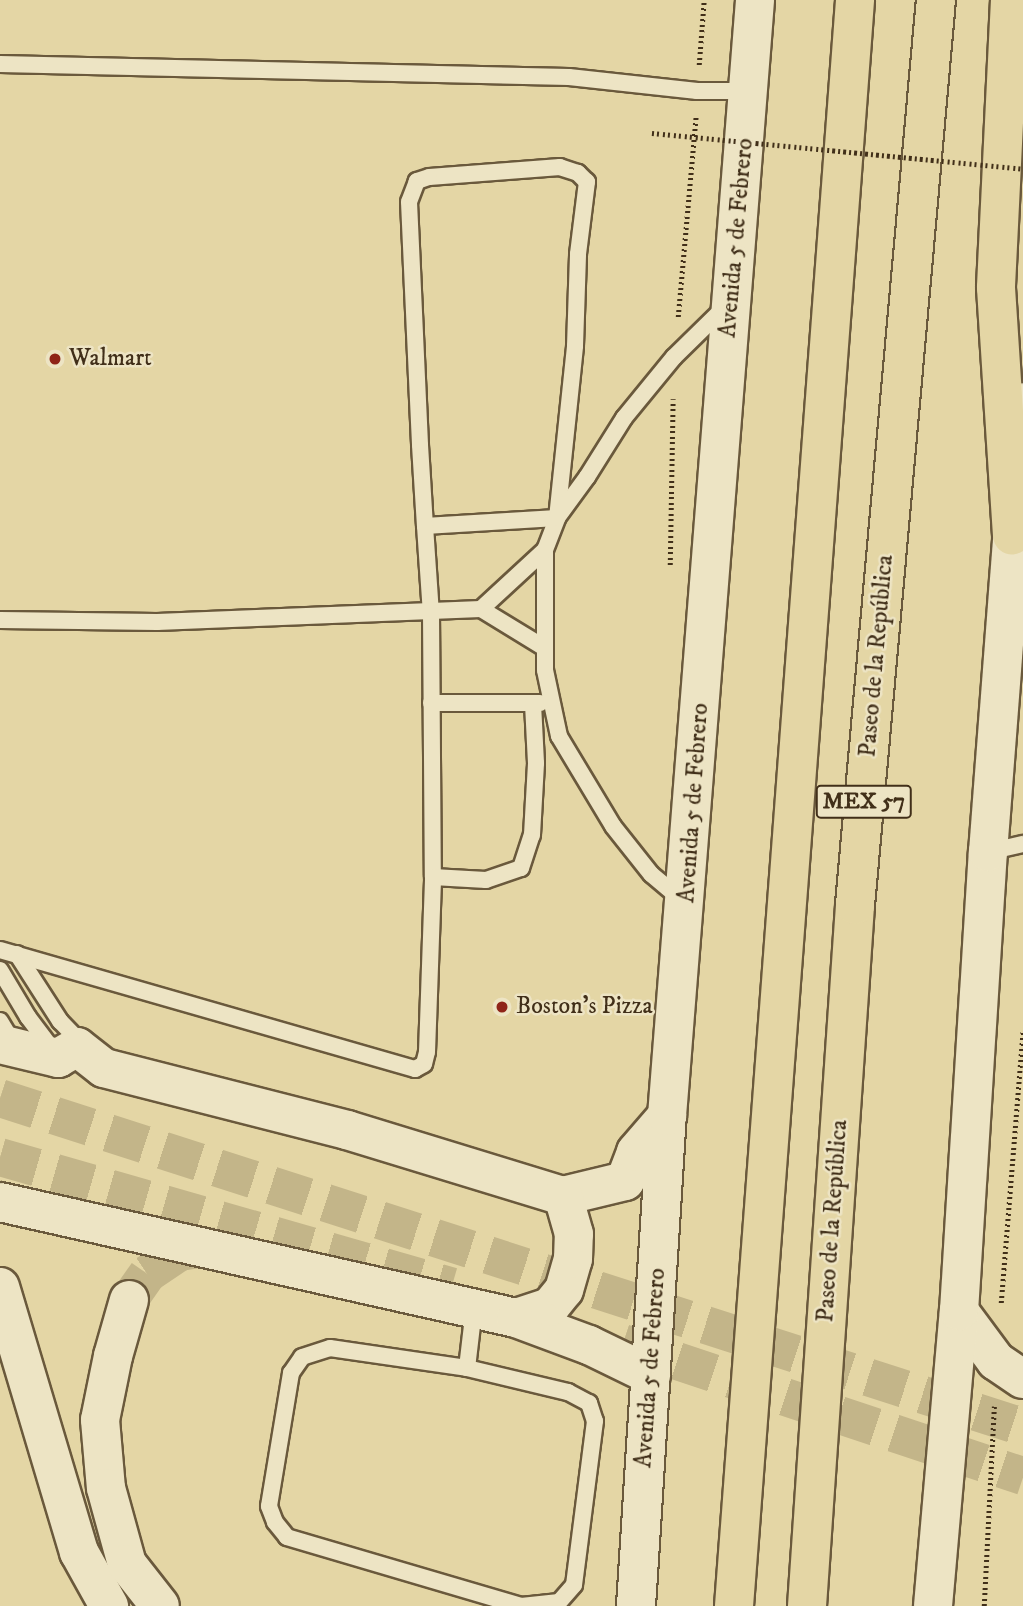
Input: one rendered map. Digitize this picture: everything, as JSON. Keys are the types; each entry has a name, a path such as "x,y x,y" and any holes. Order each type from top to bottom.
{"highway":[{"name":"MEX 57","path":"734,1606 855,0"},
{"name":"Paseo de la República","path":"807,1606 855,905 936,0"},
{"path":"1010,0 996,288 1018,542"}],"main road":[{"name":"Avenida 5 de Febrero","path":"636,1606 667,1116 686,904 755,0"},
{"path":"933,1606 1005,848 1023,402"},
{"path":"5,1038 58,1058 78,1047 104,1068 347,1130 564,1196 625,1181 636,1152 667,1116"},
{"path":"516,1318 550,1307 564,1290 573,1259 574,1234 564,1196"},
{"path":"0,1202 516,1318 589,1345 651,1375"},
{"path":"0,1287 79,1552 109,1606"},
{"path":"129,1300 113,1356 100,1420 106,1488 127,1564 160,1606"},
{"path":"959,1311 1009,1370"}],"lane":[{"path":"0,64 569,78 697,91 750,91"},
{"path":"0,950 415,1069 424,1064 427,1052 433,877 431,613 409,202 417,181 429,177 560,167 578,173 587,182 578,254 575,346 557,518 545,550 545,648 550,703 559,736 613,826 651,874 686,904"},
{"path":"557,518 587,477 624,418 674,357 731,300"},
{"path":"425,526 557,518"},
{"path":"481,609 545,550"},
{"path":"0,620 157,622 250,616 431,613 481,609 545,648"},
{"path":"432,703 550,703"},
{"path":"433,877 486,880 521,869 532,835 536,764 533,703"},
{"path":"17,954 60,1021 104,1068"},
{"path":"0,970 28,1017 58,1058"},
{"path":"467,1368 474,1308"},
{"path":"330,1348 467,1368 568,1392 589,1403 595,1422 574,1585 559,1602 521,1606 287,1536 275,1522 269,1506 292,1373 302,1357 330,1348"}],"path":[{"path":"652,133 1023,169"},
{"path":"984,1606 1009,1370 1023,1031"}],"tunnel":[{"path":"0,1098 1023,1427"},
{"path":"0,1157 452,1287"},
{"path":"129,1300 147,1274 180,1252 218,1246"},
{"path":"623,1343 1023,1476"}],"place":[{"name":"Walmart","path":"55,359"},
{"name":"Boston's Pizza","path":"502,1007"}]}
